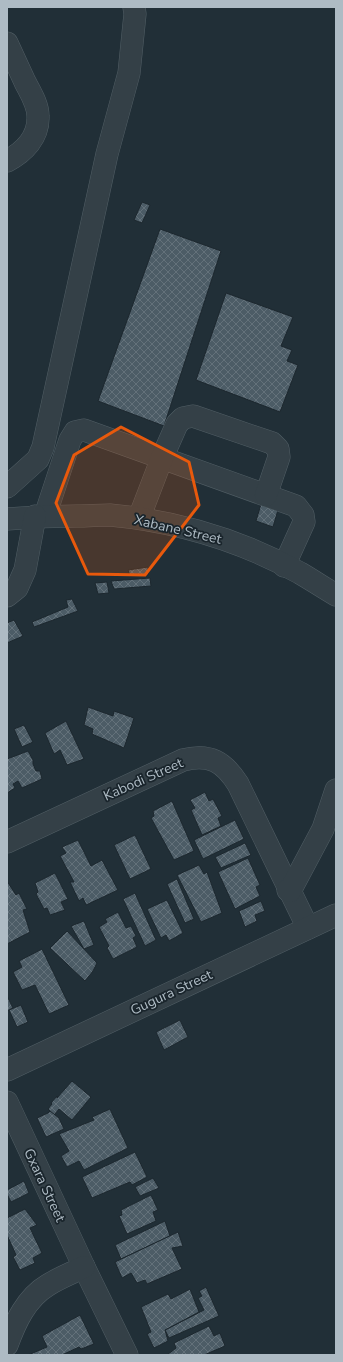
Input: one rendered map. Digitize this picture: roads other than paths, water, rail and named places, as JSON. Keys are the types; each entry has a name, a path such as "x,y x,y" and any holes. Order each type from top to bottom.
{"street":[{"path":"7,486 38,459 43,447 107,154 129,73 135,14 134,7"},
{"path":"7,43 34,100 38,116 37,128 32,141 21,152 7,161"},
{"path":"140,518 176,424 183,418 193,416 272,443 278,449 279,457 266,495"},
{"path":"7,596 17,588 25,570 40,516 70,440 75,432 84,430 296,506 303,515 304,522 284,566"},
{"name":"Xabane Street","path":"7,519 40,516 108,515 140,518 189,529 224,539 299,573 336,595"},
{"name":"Kabodi Street","path":"7,842 183,760 194,757 205,757 224,766 238,784 308,928"},
{"path":"289,890 323,829 336,790"},
{"name":"Gugura Street","path":"7,1070 336,915"},
{"name":"Gxara Street","path":"7,1102 127,1355"},
{"path":"7,1345 28,1302 48,1285 84,1267"}]}
